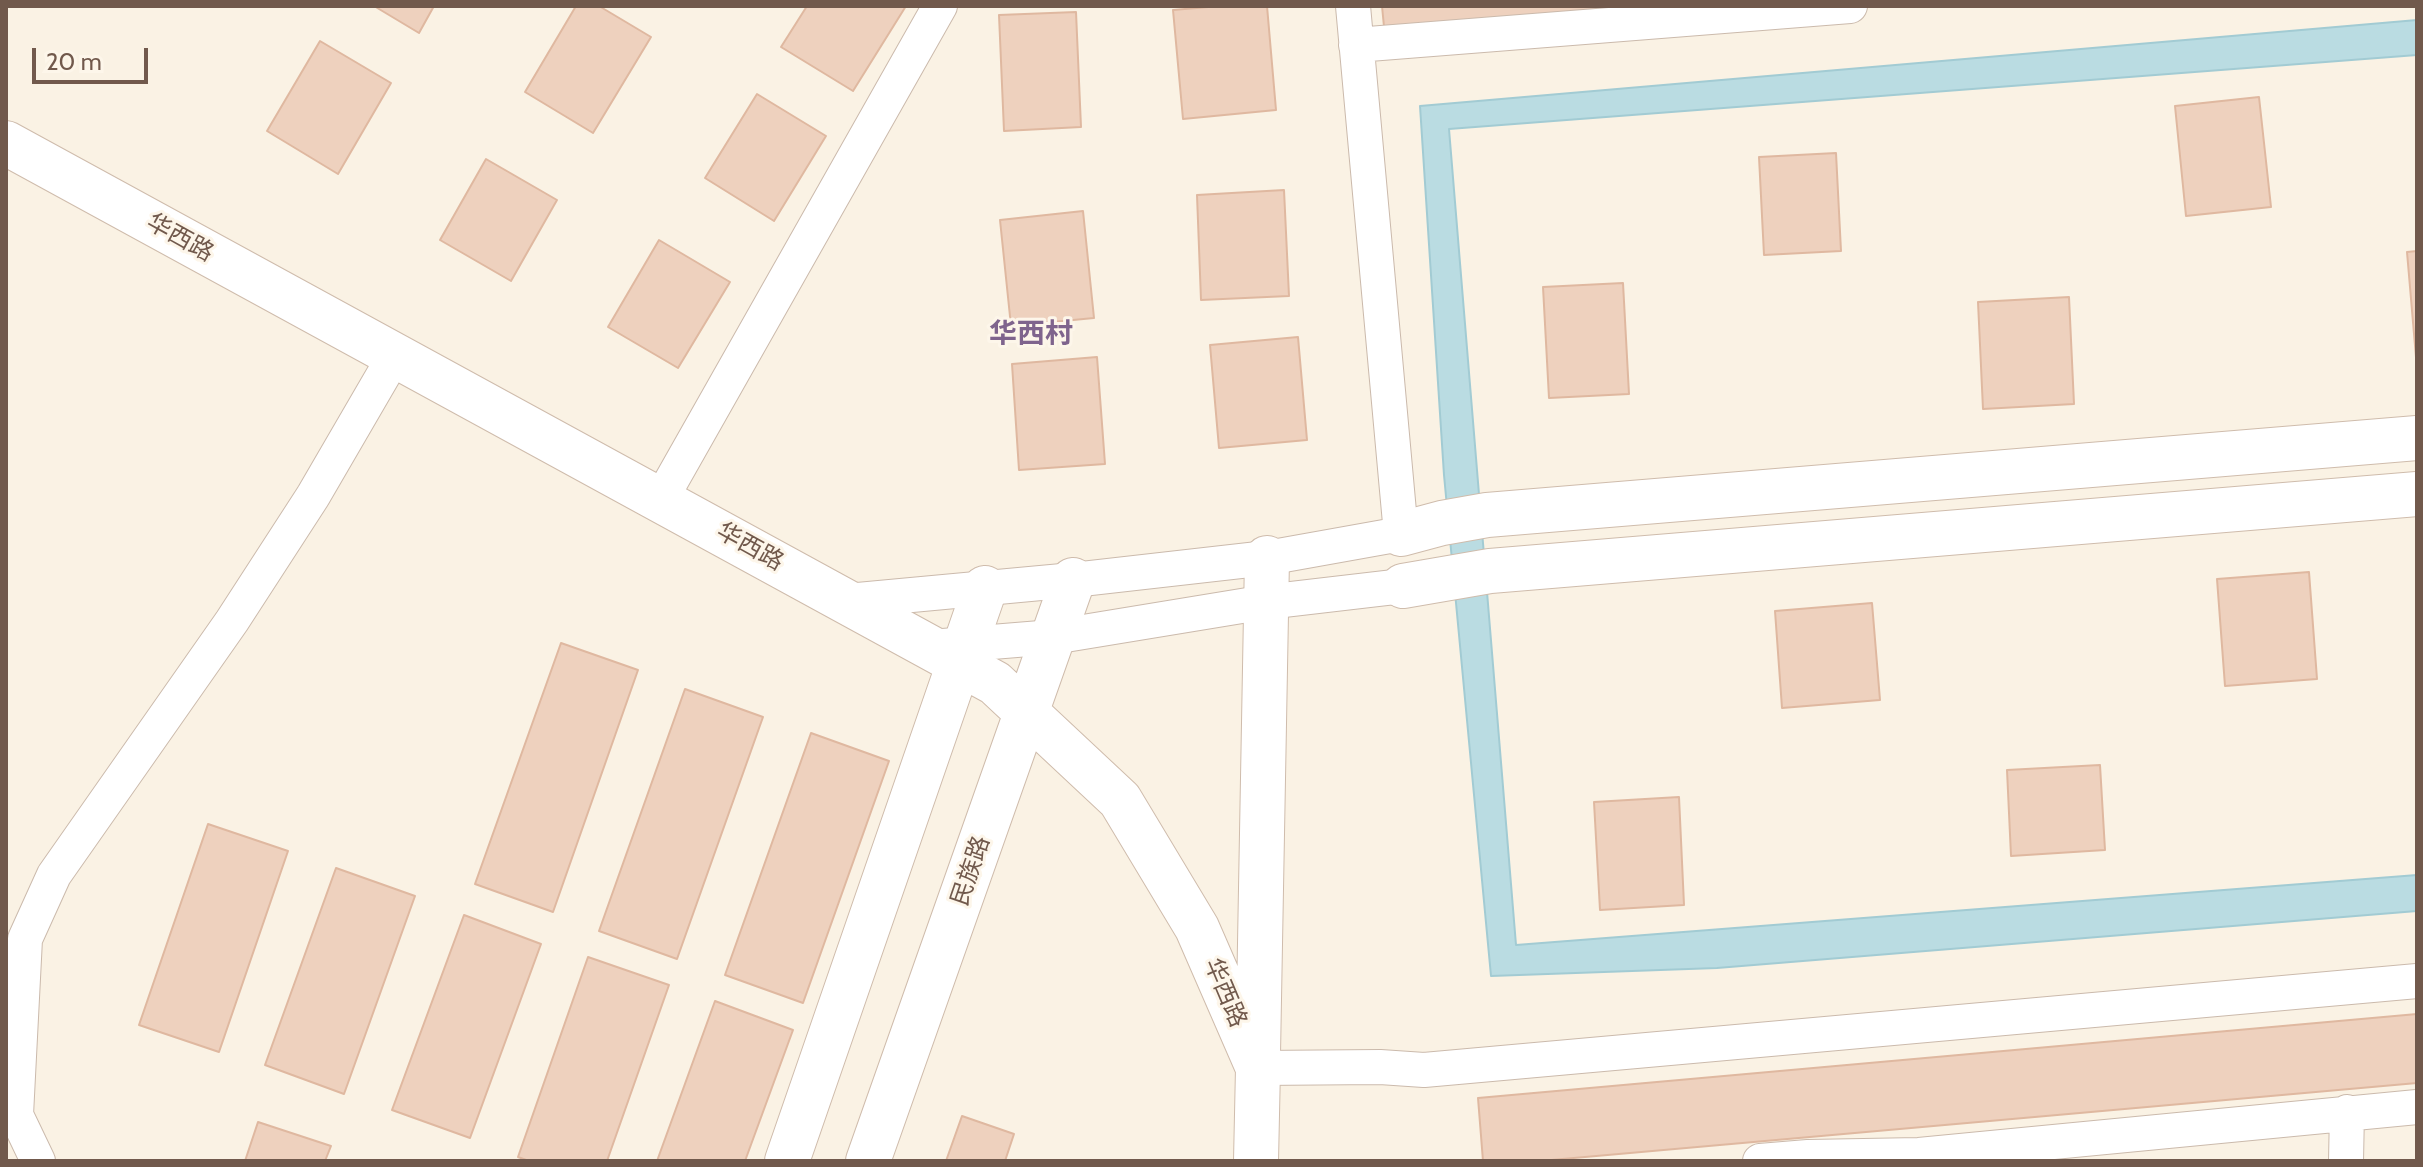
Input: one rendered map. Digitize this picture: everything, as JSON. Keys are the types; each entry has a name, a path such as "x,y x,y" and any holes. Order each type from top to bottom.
{"street":[{"path":"661,499 940,6"},
{"path":"1353,6 1401,534"},
{"path":"1356,45 1850,6"},
{"name":"华西路","path":"6,143 847,601 952,651 995,683 1120,800 1197,928 1258,1068 1256,1161"},
{"path":"38,1161 11,1112 25,939 54,875 232,621 313,496 395,355"},
{"path":"847,601 1267,558 1487,515 2417,438"},
{"path":"952,651 1490,571 2417,494"},
{"path":"1267,558 1258,1068 1380,1067 1424,1070 2417,981"},
{"name":"民族路","path":"868,1161 1073,580"},
{"path":"787,1161 952,651 985,588"},
{"path":"1760,1161 1919,1155 2417,1107"},
{"path":"2346,1161 2347,1112"}],"water":[{"path":"2417,20 2417,55 1449,129 1516,945 2417,875 2417,911 1717,968 1491,976 1444,475 1420,106"}],"building":[{"path":"374,6 434,6 419,33"},
{"path":"576,6 599,6 651,37 593,133 525,92"},
{"path":"807,6 906,6 853,91 781,47"},
{"path":"1267,6 1276,110 1183,119 1173,10"},
{"path":"1382,6 1717,6 1385,37"},
{"path":"1076,12 1081,127 1004,131 999,15"},
{"path":"320,41 391,83 338,174 267,131"},
{"path":"757,94 826,136 774,221 705,178"},
{"path":"2259,97 2271,207 2186,216 2175,106"},
{"path":"1836,153 1841,251 1764,255 1759,157"},
{"path":"486,159 557,200 511,281 440,240"},
{"path":"1284,190 1289,296 1201,300 1197,195"},
{"path":"1083,211 1094,318 1011,326 1000,220"},
{"path":"659,240 730,282 678,368 608,327"},
{"path":"2417,251 2417,369 2407,252"},
{"path":"1623,283 1629,394 1549,398 1543,287"},
{"path":"2069,297 2074,404 1983,409 1978,302"},
{"path":"1298,337 1307,440 1219,448 1210,345"},
{"path":"1097,357 1105,464 1019,470 1012,364"},
{"path":"2309,572 2317,679 2225,686 2217,579"},
{"path":"1872,603 1880,700 1782,708 1775,611"},
{"path":"561,643 638,670 553,912 475,884"},
{"path":"685,689 763,717 677,959 599,931"},
{"path":"811,733 889,761 803,1003 725,975"},
{"path":"2100,765 2105,850 2011,856 2007,770"},
{"path":"1679,797 1684,905 1600,910 1594,802"},
{"path":"208,824 288,851 219,1052 139,1025"},
{"path":"336,868 415,896 344,1094 265,1065"},
{"path":"464,915 541,944 470,1138 392,1110"},
{"path":"588,957 669,985 607,1161 529,1161 518,1157"},
{"path":"715,1001 793,1030 745,1161 657,1161"},
{"path":"2417,1014 2417,1083 1540,1161 1483,1161 1478,1098"},
{"path":"962,1116 1014,1134 1005,1161 946,1161"},
{"path":"258,1122 331,1146 325,1161 245,1161"}],"district":[{"name":"华西村","path":"1031,335"}]}
